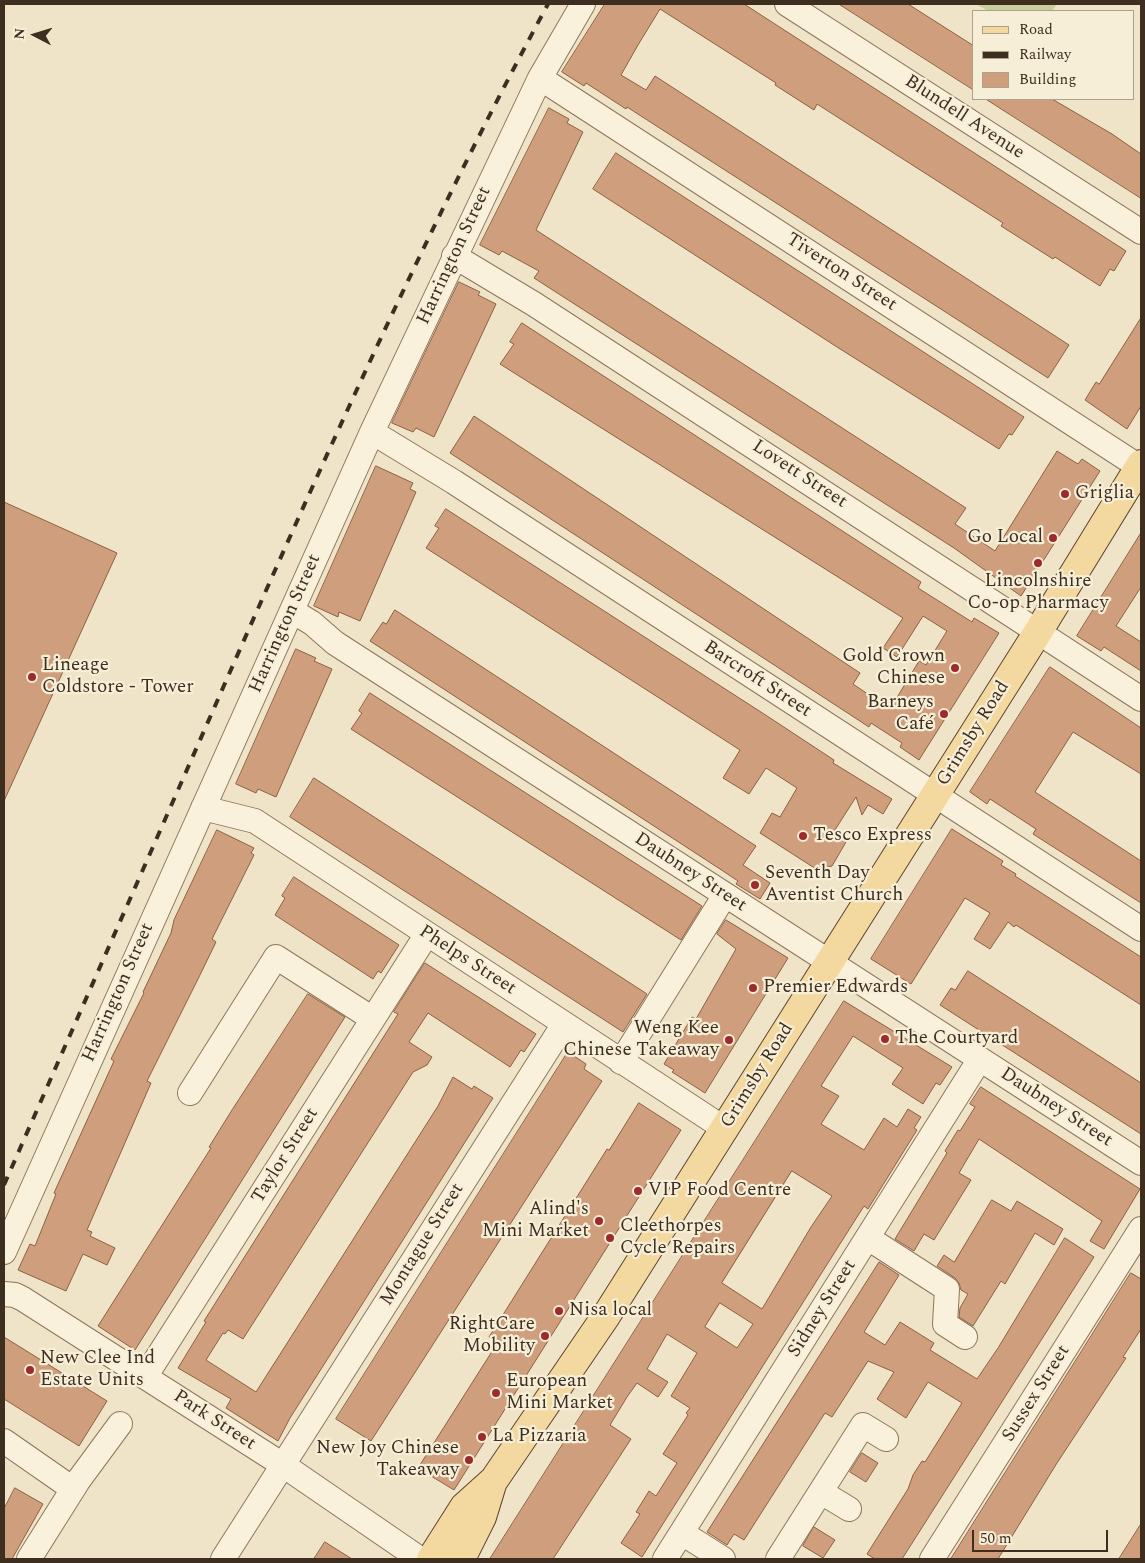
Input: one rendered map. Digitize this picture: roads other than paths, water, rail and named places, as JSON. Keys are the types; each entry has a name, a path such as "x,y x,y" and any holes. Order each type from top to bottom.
{"main road":[{"name":"Grimsby Road","path":"494,1480 606,1316 1141,466"},
{"path":"431,1559 464,1507 494,1480"},
{"path":"461,1559 482,1517 494,1480"}],"street":[{"name":"Harrington Street","path":"4,1252 372,432 540,78 583,4"},
{"name":"Blundell Avenue","path":"787,4 1141,232"},
{"name":"Tiverton Street","path":"540,78 1141,466"},
{"name":"Lovett Street","path":"454,256 550,314 884,529 1141,699"},
{"name":"Barcroft Street","path":"372,432 454,482 1141,929"},
{"name":"Daubney Street","path":"292,611 312,623 335,643 828,963 1141,1163"},
{"name":"Phelps Street","path":"203,808 255,821 725,1129"},
{"path":"621,1062 724,895"},
{"name":"Taylor Street","path":"145,1377 427,934"},
{"path":"190,1093 276,957 373,1018"},
{"name":"Montague Street","path":"222,1559 564,1024"},
{"name":"Sidney Street","path":"665,1559 980,1059"},
{"name":"Sussex Street","path":"932,1559 1141,1229"},
{"path":"868,1238 947,1289 945,1324 965,1337"},
{"name":"Park Street","path":"4,1294 15,1295 23,1299 283,1465 420,1559"},
{"path":"29,1559 75,1485 120,1424"},
{"path":"778,1559 863,1425 886,1439"},
{"path":"6,1449 75,1485"},
{"path":"821,1492 849,1509"},
{"path":"682,1533 723,1559"}],"railway":[{"path":"4,1185 233,665 384,331 464,166 548,4"}],"place":[{"name":"Griglia","path":"1065,494"},
{"name":"Go Local","path":"1053,538"},
{"name":"Lincolnshire Co-op Pharmacy","path":"1038,563"},
{"name":"Gold Crown Chinese","path":"955,668"},
{"name":"Lineage Coldstore - Tower","path":"32,677"},
{"name":"Barneys Café","path":"944,714"},
{"name":"Tesco Express","path":"803,836"},
{"name":"Seventh Day Aventist Church","path":"755,885"},
{"name":"Premier Edwards","path":"753,988"},
{"name":"The Courtyard","path":"885,1039"},
{"name":"Weng Kee Chinese Takeaway","path":"729,1040"},
{"name":"VIP Food Centre","path":"638,1191"},
{"name":"Alind's Mini Market","path":"599,1221"},
{"name":"Cleethorpes Cycle Repairs","path":"610,1238"},
{"name":"Nisa local","path":"559,1311"},
{"name":"RightCare Mobility","path":"545,1336"},
{"name":"New Clee Ind Estate Units","path":"30,1370"},
{"name":"European Mini Market","path":"496,1393"},
{"name":"La Pizzaria","path":"482,1437"},
{"name":"New Joy Chinese Takeaway","path":"469,1460"}]}
